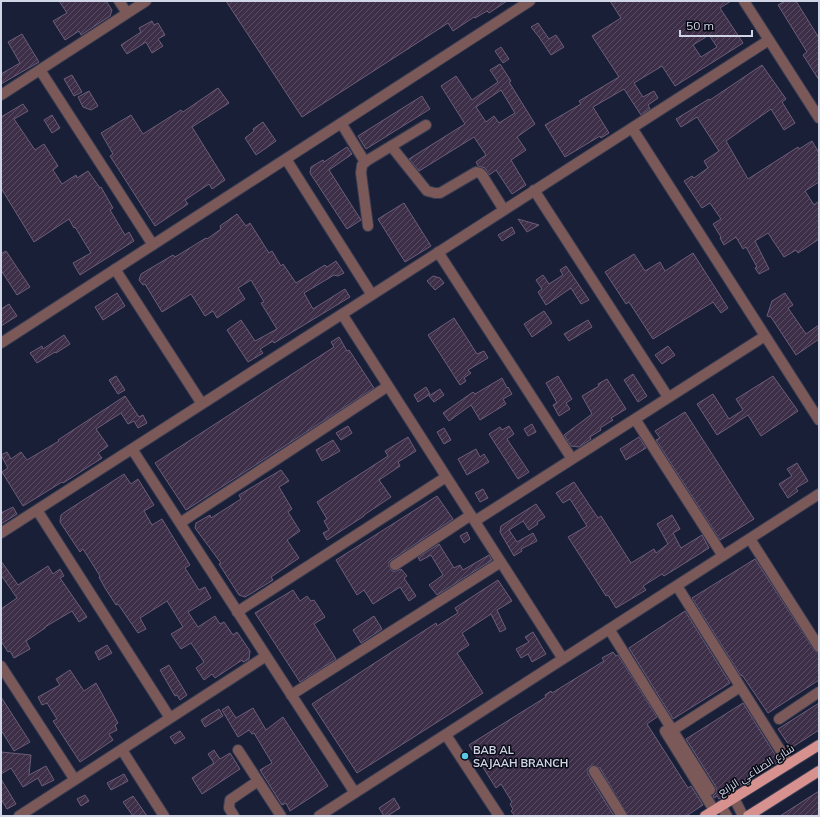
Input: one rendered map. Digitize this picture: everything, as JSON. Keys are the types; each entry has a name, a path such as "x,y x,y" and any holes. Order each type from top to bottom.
{"main road":[{"name":"شارع الصناعي الرابع","path":"705,816 819,745"},
{"path":"748,816 819,771"}],"street":[{"path":"119,1 127,13"},
{"path":"1,95 146,1"},
{"path":"1,343 530,1"},
{"path":"744,1 819,118"},
{"path":"1,534 768,40"},
{"path":"40,70 153,245"},
{"path":"341,123 365,162"},
{"path":"368,226 361,173 362,165 426,125"},
{"path":"632,128 819,420"},
{"path":"391,146 427,191 435,194 440,193 478,172 482,175 504,210"},
{"path":"286,159 372,295"},
{"path":"534,190 668,397"},
{"path":"438,252 572,459"},
{"path":"115,269 202,404"},
{"path":"342,314 563,659"},
{"path":"395,565 572,459 765,336"},
{"path":"180,522 388,386"},
{"path":"635,418 723,556"},
{"path":"132,449 355,793"},
{"path":"237,612 446,477"},
{"path":"319,816 819,494"},
{"path":"37,510 170,718"},
{"path":"750,539 819,647"},
{"path":"291,695 501,562"},
{"path":"677,586 789,764"},
{"path":"609,629 669,731 718,808 727,816"},
{"path":"19,816 266,656"},
{"path":"1,666 75,780"},
{"path":"669,731 740,687"},
{"path":"779,719 819,692"},
{"path":"669,731 710,790"},
{"path":"446,735 499,816"},
{"path":"122,750 164,816"},
{"path":"238,750 281,816"},
{"path":"594,771 622,816"},
{"path":"234,816 229,808 230,800 258,781"},
{"path":"734,798 743,816"}],"building":[{"path":"59,1 106,1 112,10 110,16 81,35 79,31 65,40 53,21 67,13"},
{"path":"226,1 507,1 489,13 487,11 475,18 474,17 453,31 448,23 302,117"},
{"path":"610,1 731,1 720,8 743,43 675,86 662,66 634,83 643,97 654,91 658,98 648,105 650,109 641,115 624,89 593,107 609,133 601,138 600,136 565,157 545,125 581,104 579,101 619,77 592,36 621,18","holes":["709,35 717,47 701,57 693,45"]},
{"path":"785,1 796,1 819,38 819,80 803,55 807,52 778,5"},
{"path":"152,21 154,25 158,23 165,35 158,39 163,46 152,53 146,42 127,54 121,45 141,32 139,28"},
{"path":"538,23 549,39 556,35 564,47 551,55 531,27"},
{"path":"22,34 39,62 1,84 1,74 20,63 8,42"},
{"path":"501,47 509,59 503,63 495,51"},
{"path":"500,64 511,81 509,82 535,124 517,137 526,150 511,160 526,185 512,194 496,170 489,175 485,168 478,166 476,162 486,155 474,137 419,171 409,159 465,124 441,86 456,76 472,100 498,82 490,70","holes":["501,90 515,113 499,123 494,116 486,122 476,107"]},
{"path":"762,65 786,99 782,102 795,123 784,130 771,109 726,141 748,179 798,147 799,149 812,141 819,153 819,182 805,191 814,205 819,201 819,239 798,253 796,250 784,257 768,233 755,241 769,269 759,274 755,268 757,267 746,247 743,249 736,237 724,245 713,224 721,219 710,203 702,208 684,181 692,176 694,178 708,168 704,161 719,151 697,117 681,127 676,119 709,99 710,100"},
{"path":"72,75 82,92 74,96 64,79"},
{"path":"218,88 229,103 192,127 225,180 212,189 209,184 185,200 188,204 155,226 110,156 113,154 101,133 131,115 143,134 181,110 183,112"},
{"path":"89,91 98,106 91,110 83,107 78,97"},
{"path":"422,96 430,109 366,149 358,136"},
{"path":"23,104 28,111 14,119 35,150 44,144 58,166 53,170 62,184 76,175 77,178 88,171 100,188 101,187 113,208 110,210 125,235 129,232 134,241 80,275 73,263 91,253 69,219 34,242 1,188 1,117"},
{"path":"52,115 60,128 52,133 44,120"},
{"path":"263,122 276,141 256,155 245,138 254,131 253,129"},
{"path":"347,147 352,154 329,170 361,220 347,229 310,173 311,167 323,160 324,162"},
{"path":"404,203 431,246 405,262 378,219"},
{"path":"237,214 246,226 250,223 269,253 272,251 281,266 283,264 296,283 325,265 327,267 336,261 344,273 338,276 334,275 304,293 313,309 345,289 350,297 274,343 273,341 260,349 263,353 248,362 227,330 241,320 255,341 277,329 261,303 264,302 251,280 238,288 245,299 217,318 213,311 205,316 191,294 162,312 145,284 143,285 139,280 141,274 173,255 175,257 206,238 207,239 221,229 220,226"},
{"path":"518,219 539,225 527,232"},
{"path":"512,227 515,233 502,241 498,235"},
{"path":"6,251 30,287 17,295 1,270 1,254"},
{"path":"693,253 728,308 721,313 713,302 653,339 629,302 626,304 605,272 634,254 645,271 660,262 665,271"},
{"path":"566,266 589,300 581,304 571,288 546,305 538,292 542,289 536,280 543,275 549,284 563,275 560,270"},
{"path":"433,276 440,278 444,283 435,290 427,281"},
{"path":"117,293 125,306 103,320 95,307"},
{"path":"785,293 793,305 788,308 806,334 819,325 819,339 796,355 771,317 767,316 772,301"},
{"path":"9,304 17,316 1,326 1,309"},
{"path":"544,311 552,323 532,337 524,324"},
{"path":"454,318 477,354 484,351 488,358 468,370 471,373 464,378 466,381 460,385 428,335"},
{"path":"588,320 592,327 569,341 564,334"},
{"path":"64,335 70,344 37,363 30,353 42,346 43,349"},
{"path":"339,337 347,351 349,350 374,388 186,510 155,463 334,347 331,342"},
{"path":"668,346 675,355 662,364 655,355"},
{"path":"633,374 647,396 638,402 624,380"},
{"path":"116,376 125,390 118,394 109,380"},
{"path":"558,376 572,399 566,403 570,409 559,416 553,405 557,403 546,383"},
{"path":"773,376 798,411 761,436 748,415 717,435 697,404 713,394 729,419 743,410 736,399"},
{"path":"502,378 512,394 503,399 506,404 480,420 471,405 449,421 443,413 473,392 475,394"},
{"path":"607,379 626,409 611,418 613,420 600,428 601,430 590,437 591,439 579,447 571,446 564,435 592,414 582,396 599,386 598,384"},
{"path":"426,387 430,394 418,402 414,395"},
{"path":"440,389 444,395 434,402 429,396"},
{"path":"125,396 139,417 143,415 147,423 138,428 134,421 128,424 121,413 96,429 108,446 98,453 102,458 23,506 2,472 8,468 1,455 7,452 11,459 21,452 27,460 59,441 58,440"},
{"path":"685,412 754,519 720,540 656,440 660,438 655,431"},
{"path":"532,424 536,432 528,436 524,429"},
{"path":"348,426 352,433 341,440 336,433"},
{"path":"509,426 514,434 507,439 529,472 518,479 489,434 500,427 502,430"},
{"path":"444,428 451,440 444,444 437,432"},
{"path":"408,437 416,451 398,462 400,466 379,480 391,497 327,540 323,533 329,530 324,521 327,519 317,502 388,456 385,451"},
{"path":"639,437 646,448 626,460 620,449"},
{"path":"333,440 340,451 322,461 316,450"},
{"path":"476,449 480,457 484,454 489,462 467,475 458,459"},
{"path":"797,463 808,481 796,488 798,491 788,498 779,484 792,476 787,469"},
{"path":"281,470 289,481 279,487 292,509 288,512 300,531 287,540 299,558 271,577 273,580 245,597 239,595 219,564 221,563 195,528 196,523 210,515 211,518 241,499 239,495"},
{"path":"124,474 131,484 138,479 154,505 144,511 152,525 162,519 190,565 185,568 199,590 205,587 211,598 188,612 198,627 215,616 220,624 224,622 233,635 237,632 250,651 249,659 243,662 242,660 215,678 212,674 204,680 196,668 204,662 191,643 181,649 171,634 183,627 167,601 140,618 146,629 138,633 118,604 116,605 83,549 80,552 60,522 61,515 65,512"},
{"path":"574,482 598,518 601,516 631,563 654,549 656,553 668,544 657,524 672,515 680,529 673,533 681,548 702,535 709,548 664,576 662,574 643,586 646,590 616,608 608,595 606,596 568,537 587,526 570,499 563,503 556,493"},
{"path":"483,489 488,498 480,502 475,493"},
{"path":"437,496 453,519 389,562 389,566 392,571 401,569 407,576 404,578 416,596 409,601 400,587 373,604 364,590 357,595 336,560"},
{"path":"536,504 545,517 537,522 538,524 529,530 523,521 509,530 517,542 533,533 537,541 521,549 522,551 514,556 500,532 501,526"},
{"path":"13,507 17,514 1,524 1,513"},
{"path":"467,532 470,539 464,543 460,536"},
{"path":"439,544 454,568 460,565 463,570 489,555 492,560 437,595 429,585 443,575 431,555 420,561 418,557"},
{"path":"755,559 814,650 819,653 819,680 768,713 742,675 741,676 692,598"},
{"path":"1,561 18,585 48,566 53,574 60,569 64,576 60,578 87,617 79,622 72,611 45,627 26,641 30,649 14,658 1,641 1,609 17,598 1,575"},
{"path":"498,580 512,601 497,610 506,629 500,632 491,614 462,633 469,645 457,653 483,693 357,773 312,704 436,623 437,626 458,613 455,608"},
{"path":"293,590 300,601 307,596 311,601 314,600 325,617 314,624 336,659 300,682 255,613"},
{"path":"685,611 730,683 673,719 629,648"},
{"path":"374,616 382,629 361,643 353,630"},
{"path":"533,632 546,654 532,662 528,654 521,658 516,649 529,642 525,637"},
{"path":"107,645 112,653 99,660 95,652"},
{"path":"613,652 616,656 618,655 657,717 647,724 688,788 691,786 703,805 686,816 628,816 600,768 593,765 588,768 588,774 614,816 515,816 511,811 513,809 510,804 512,802 501,784 496,788 469,745 546,697 545,695 551,691 552,693 604,661 602,658"},
{"path":"169,665 187,695 180,700 177,695 175,696 160,670"},
{"path":"70,670 84,691 96,683 118,723 115,725 117,730 109,734 113,740 80,762 53,721 57,719 47,703 42,705 38,697 60,685 56,679"},
{"path":"1,697 30,742 14,751 1,730"},
{"path":"743,703 779,761 719,799 717,796 714,798 713,796 716,793 716,787 686,739"},
{"path":"819,703 819,730 791,748 778,729"},
{"path":"228,706 236,718 253,708 266,730 283,717 328,786 290,811 286,803 282,805 260,770 272,763 254,733 252,734 249,730 238,737 222,710"},
{"path":"219,709 223,716 205,727 201,720"},
{"path":"180,731 185,738 175,744 170,737"},
{"path":"214,750 220,759 230,753 240,769 202,794 192,778 214,763 208,754"},
{"path":"1,752 31,755 29,775 46,766 54,780 42,786 38,778 23,787 11,768 1,774"},
{"path":"124,774 128,781 111,790 107,783"},
{"path":"1,779 16,804 7,809 1,799"},
{"path":"819,791 819,816 780,816"},
{"path":"85,795 89,801 81,806 77,799"},
{"path":"133,796 147,816 133,816 123,802"},
{"path":"394,798 400,808 387,816 384,816 379,808"}],"place":[{"name":"BAB AL SAJAAH BRANCH","path":"465,756"}]}
